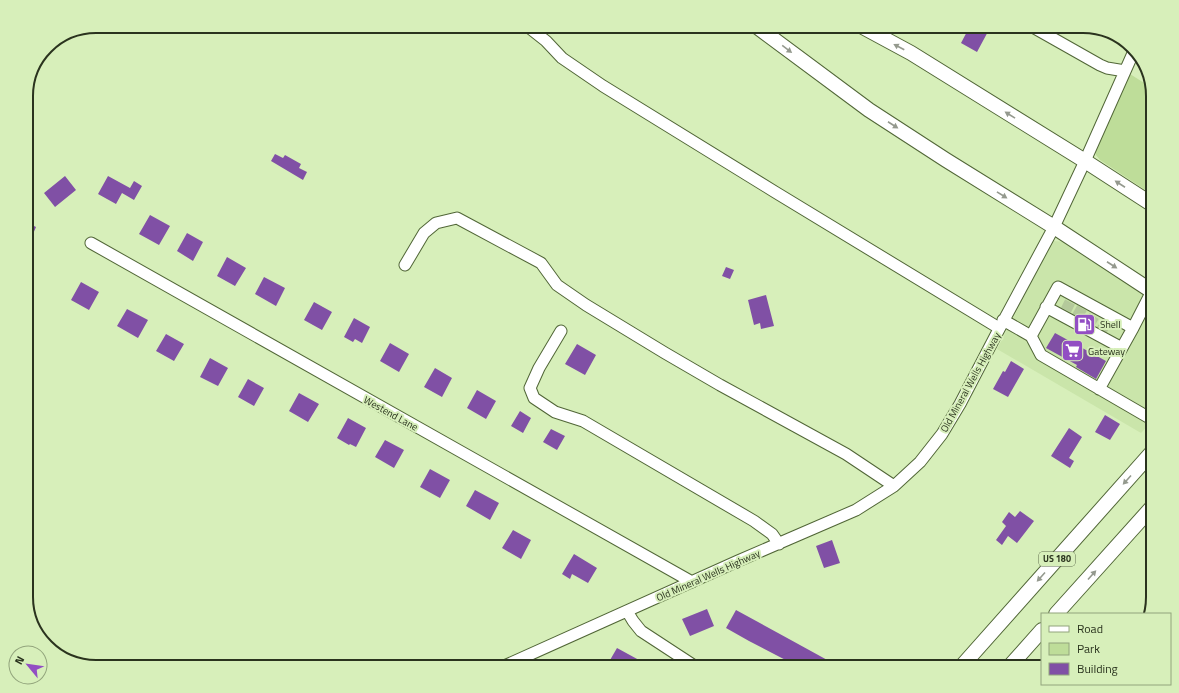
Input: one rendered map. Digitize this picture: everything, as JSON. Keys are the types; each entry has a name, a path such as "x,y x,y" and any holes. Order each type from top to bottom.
{"main road":[{"path":"765,33 869,110 1146,287"},
{"path":"874,33 911,53 1086,161 1146,200"},
{"name":"US 180","path":"967,660 1146,459"},
{"path":"1057,613 1146,514"},
{"path":"1015,660 1041,631"}],"street":[{"path":"536,33 546,41 562,58 603,86 775,192 1001,324 1031,336 1040,355 1146,416"},
{"path":"1043,33 1100,65 1107,68 1125,71"},
{"name":"Old Mineral Wells Highway","path":"518,660 856,510 894,486 920,462 942,434 960,404 1001,324 1054,227 1086,161 1132,56"},
{"path":"405,265 424,233 436,223 458,218 541,263 557,285 586,305 713,381 846,454 894,486"},
{"name":"Westend Lane","path":"91,243 692,582"},
{"path":"1031,336 1058,287 1068,306 1104,326 1133,328"},
{"path":"1099,389 1146,303"},
{"path":"1046,307 1068,306 1104,326 1122,348"},
{"path":"561,331 539,368 530,388 534,398 555,412 583,421 754,521 772,534 779,544"},
{"path":"627,611 641,631 685,660"}],"shaded area":[{"path":"1053,241 1068,242 1146,294 1146,428 1141,433 997,349"}],"green space":[{"path":"1130,74 1145,84 1146,190 1100,160 1096,155 1095,148"}],"building":[{"path":"966,33 987,33 977,52 961,43"},
{"path":"275,154 283,158 285,155 301,164 299,168 307,172 303,180 271,161"},
{"path":"65,176 76,190 55,207 44,193"},
{"path":"108,176 130,188 134,181 142,186 134,200 122,193 116,204 98,194"},
{"path":"150,215 170,226 159,245 139,234"},
{"path":"33,226 36,227 33,234"},
{"path":"187,233 203,242 193,261 177,251"},
{"path":"227,257 246,268 235,286 217,276"},
{"path":"726,267 734,270 730,279 722,276"},
{"path":"264,277 285,288 276,306 255,294"},
{"path":"81,282 99,292 89,310 71,300"},
{"path":"766,295 774,326 761,329 760,323 754,325 748,300"},
{"path":"314,302 332,312 322,330 304,320"},
{"path":"127,309 148,320 138,338 117,326"},
{"path":"354,318 370,327 362,343 355,339 353,342 344,337"},
{"path":"1055,333 1106,361 1096,379 1076,367 1077,365 1046,348"},
{"path":"166,334 184,344 174,361 156,351"},
{"path":"390,343 409,354 399,372 380,361"},
{"path":"577,344 596,355 585,375 565,364"},
{"path":"210,358 228,368 218,386 200,377"},
{"path":"1011,361 1024,369 1008,397 993,389 1003,371 1005,372"},
{"path":"435,368 452,378 442,397 424,387"},
{"path":"248,379 264,388 254,406 238,397"},
{"path":"477,390 496,401 486,419 467,408"},
{"path":"299,393 319,404 308,422 289,411"},
{"path":"520,411 531,418 523,433 511,426"},
{"path":"1105,415 1120,424 1110,440 1095,432"},
{"path":"348,418 366,428 356,447 337,438"},
{"path":"1069,428 1082,437 1069,458 1074,461 1070,468 1051,456"},
{"path":"551,429 565,436 557,450 543,442"},
{"path":"385,440 404,450 394,468 375,457"},
{"path":"430,469 450,480 440,498 420,487"},
{"path":"475,490 499,503 490,520 466,506"},
{"path":"1020,511 1034,521 1017,543 1008,536 1002,545 996,540 1006,526 1002,522 1009,512 1015,517"},
{"path":"513,530 531,540 521,559 502,548"},
{"path":"832,540 840,563 824,568 816,546"},
{"path":"574,554 597,568 588,583 572,574 570,579 562,574"},
{"path":"707,609 714,626 690,636 682,619"},
{"path":"736,610 827,660 786,660 726,628"},
{"path":"617,648 639,660 610,660"}],"tunnel":[{"path":"1066,310 1070,302"},
{"path":"1077,317 1082,308"},
{"path":"1089,324 1094,316"},
{"path":"1101,331 1107,322"}],"place":[{"name":"Shell","path":"1085,324"},
{"name":"Gateway","path":"1073,351"}]}
